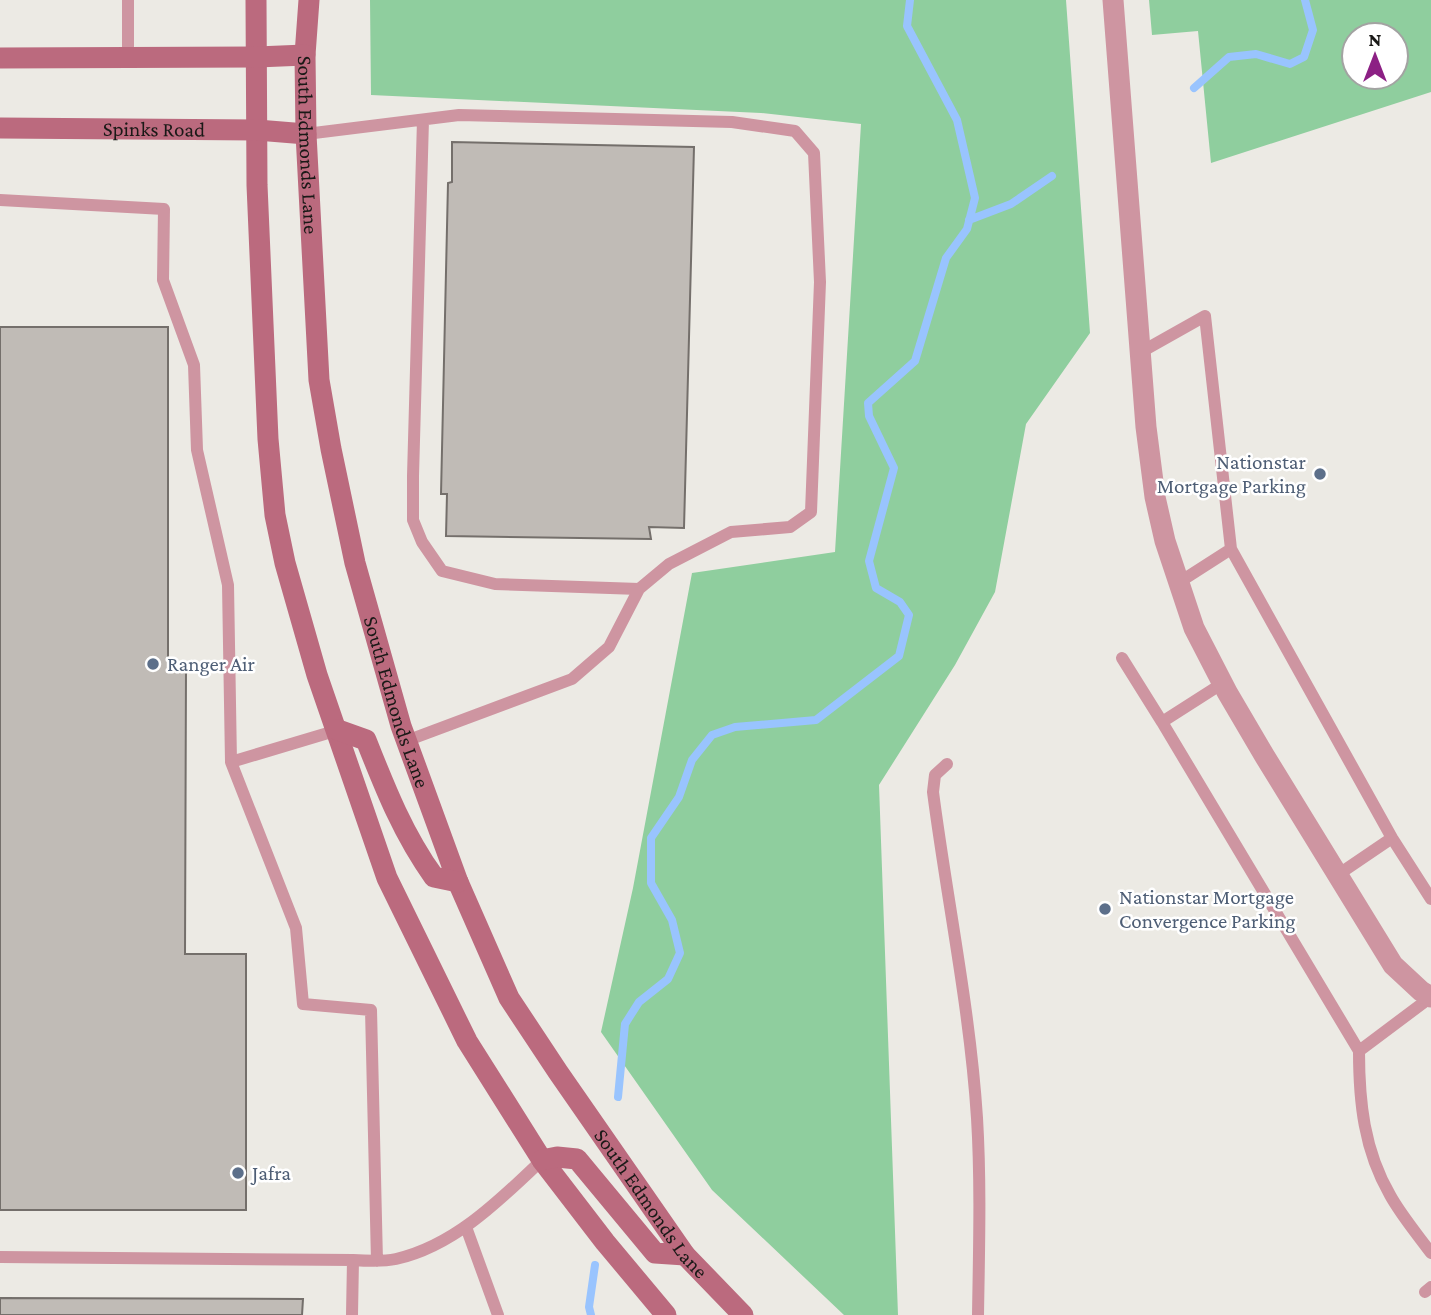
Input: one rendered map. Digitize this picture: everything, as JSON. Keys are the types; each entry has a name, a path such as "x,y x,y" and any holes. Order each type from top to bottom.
{"main road":[{"path":"256,0 257,130 267,425 275,515 285,563 317,675 387,878 467,1041 542,1160 666,1315"},
{"name":"South Edmonds Lane","path":"309,0 305,55 306,134 319,380 355,563 406,741 458,882 509,998 685,1255 743,1315"},
{"path":"0,58 305,55"},
{"name":"Spinks Road","path":"0,128 257,130 306,134"},
{"path":"338,730 366,740 397,817 415,851 434,877 458,882"},
{"path":"542,1160 557,1157 577,1159 655,1253 685,1255"}],"street":[{"path":"1113,0 1146,427 1155,497 1178,583 1194,628 1223,683 1264,755 1339,874 1370,931 1393,965 1431,997"}],"lane":[{"path":"128,0 128,57"},
{"path":"306,134 459,115 733,122 795,131 814,153 820,282 811,512 790,527 731,532 670,564 639,589 609,648 572,679 406,741"},
{"path":"423,120 413,476 413,520 422,542 442,571 495,584 639,589"},
{"path":"0,200 164,209 163,280 194,365 197,450 228,585 231,762 296,928 303,1004 371,1010 377,1261"},
{"path":"1141,352 1205,316 1231,549 1392,838 1431,899"},
{"path":"1178,583 1231,549"},
{"path":"1122,658 1359,1051 1359,1088 1364,1129 1374,1164 1390,1196 1431,1253"},
{"path":"1163,722 1223,683"},
{"path":"231,762 338,730"},
{"path":"947,764 935,775 933,792 964,1002 977,1117 978,1315"},
{"path":"1339,874 1392,838"},
{"path":"1359,1051 1431,997"},
{"path":"0,1257 377,1261 397,1259 428,1247 466,1227 542,1160"},
{"path":"466,1227 498,1315"},
{"path":"352,1315 353,1260"}],"green space":[{"path":"370,0 1066,0 1090,333 1026,424 995,592 955,665 879,785 898,1315 844,1315 712,1190 601,1032 633,888 692,573 835,552 861,124 761,113 371,95"},
{"path":"1149,0 1431,0 1431,92 1211,163 1198,31 1152,35"}],"building":[{"path":"452,142 694,147 684,528 649,527 651,539 446,536 447,494 441,494 448,183 452,182"},
{"path":"0,327 168,327 168,669 186,669 185,954 246,954 246,1210 0,1210"},
{"path":"0,1298 303,1299 302,1315 0,1315"}],"waterway":[{"path":"618,1097 625,1024 639,1002 668,979 680,953 672,920 651,883 651,838 679,797 692,760 712,735 735,727 816,720 899,656 909,615 900,602 876,588 869,561 894,468 869,416 868,403 915,361 946,258 967,229 975,198 957,120 907,26 910,0"},
{"path":"1194,88 1229,57 1256,54 1290,64 1304,57 1313,30 1305,0"},
{"path":"969,220 1011,204 1052,176"},
{"path":"591,1315 589,1307 595,1265"}],"place":[{"name":"Nationstar Mortgage Parking","path":"1320,474"},
{"name":"Ranger Air","path":"153,664"},
{"name":"Nationstar Mortgage Convergence Parking","path":"1105,909"},
{"name":"Jafra","path":"238,1173"}]}
